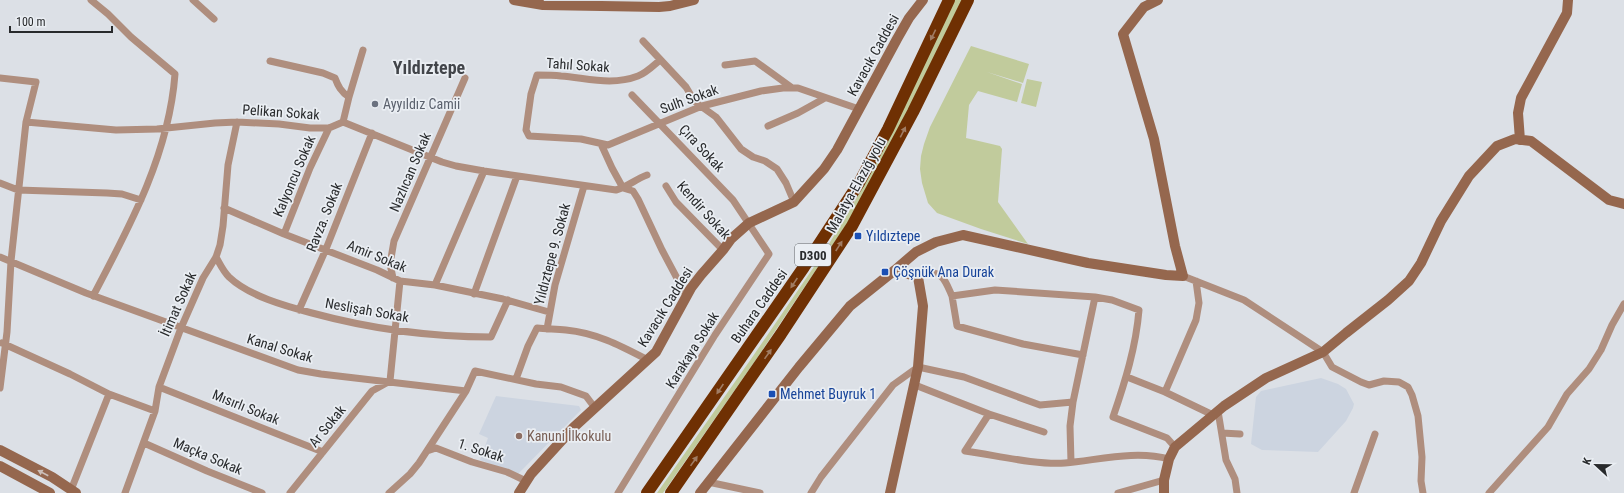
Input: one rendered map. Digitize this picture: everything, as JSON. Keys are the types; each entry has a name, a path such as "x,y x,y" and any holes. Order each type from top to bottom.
{"highway":[{"name":"Buhara Caddesi","path":"647,493 796,279 859,183 888,129 949,0"},
{"name":"Malatya-Elazığ yolu","path":"671,493 781,334 852,226 910,119 968,0"}],"street":[{"path":"91,0 108,14 131,37 175,74 170,109 154,170 141,200 93,296"},
{"path":"193,0 214,19"},
{"path":"514,0 543,5 659,7 694,0"},
{"name":"Kavacık Caddesi","path":"519,493 526,481 574,427 648,360 659,348 700,275 731,239 749,223 794,202 824,169 837,150 905,25 923,0"},
{"path":"1158,0 1144,7 1123,34 1154,139 1175,246 1183,276"},
{"path":"1520,140 1518,113 1521,98 1567,13 1568,0"},
{"path":"643,41 686,87 695,102 716,117 741,149 753,157 765,161 782,174 794,202"},
{"path":"363,50 348,97 343,122 430,157 456,166 484,171 616,190 623,188 638,178 647,175"},
{"name":"Tahıl Sokak","path":"529,136 526,130 531,94 537,75 561,76 602,82 612,81 643,74 660,60"},
{"path":"270,61 323,73 335,78 342,93 348,97"},
{"path":"725,65 755,61 791,87"},
{"path":"0,78 36,82 26,122 11,261 7,332 2,343 0,388"},
{"name":"Nazlıcan Sokak","path":"390,381 395,331 397,280 390,264 394,241 465,78"},
{"name":"Sulh Sokak","path":"529,136 581,139 608,145 702,106 761,91 791,87 859,109"},
{"name":"Çıra Sokak","path":"632,95 733,200 749,223"},
{"path":"768,126 798,113 825,98"},
{"name":"Pelikan Sokak","path":"26,122 116,130 165,128 237,122 279,124 310,128 329,128 343,122"},
{"name":"İtimat Sokak","path":"125,493 155,411 159,387 181,328 203,278 216,257 220,245 228,165 237,122"},
{"name":"Kalyoncu Sokak","path":"284,234 310,168 329,128"},
{"name":"Ravza. Sokak","path":"299,310 326,249 372,133"},
{"path":"1164,493 1164,480 1168,459 1175,448 1216,413 1266,378 1323,352 1388,300 1409,281 1421,263 1441,221 1469,176 1497,146 1514,138 1531,141 1609,200 1624,204"},
{"path":"601,144 623,188 633,191 638,199 662,250 687,297"},
{"path":"435,285 484,171"},
{"path":"474,294 517,176"},
{"path":"0,183 18,190 122,194 141,200"},
{"name":"Yıldıztepe 9. Sokak","path":"547,330 555,285 584,186"},
{"name":"Kendir Sokak","path":"666,186 676,202 723,250"},
{"name":"Amir Sokak","path":"224,208 284,234 326,249 397,280 435,285 508,300 549,312"},
{"name":"Karakaya Sokak","path":"618,493 715,335 769,254 749,223"},
{"path":"700,493 799,367 850,306 916,252 936,242 963,235 1088,263 1166,275 1183,276 1244,300 1323,352 1332,367 1361,382 1369,385 1384,381 1399,382 1408,387 1418,416 1422,457 1421,481 1423,493"},
{"name":"Kanal Sokak","path":"0,257 93,296 298,370 466,391"},
{"name":"Neslişah Sokak","path":"216,257 224,272 230,278 242,286 271,300 299,310 362,326 395,331 454,337 491,337 508,300"},
{"path":"895,270 918,277"},
{"path":"890,493 918,367 923,306 918,277 923,271 936,272 946,281 952,296 957,326 1023,344 1083,355"},
{"path":"1165,392 1196,320 1199,303 1196,281"},
{"path":"952,296 995,290 1095,297 1112,300 1139,310 1127,377 1113,417 1167,438 1175,448"},
{"path":"1071,462 1070,426 1073,402 1095,297"},
{"path":"1489,493 1548,427 1567,394 1589,369 1624,304"},
{"path":"516,379 528,346 537,328 547,330 565,330 594,335 615,342 648,360"},
{"path":"2,343 70,374 109,394 155,411"},
{"path":"811,493 821,477 893,385 918,367 964,377 1040,405 1073,402"},
{"path":"389,493 410,474 427,451 466,391 475,371 561,387 586,396 595,408"},
{"path":"1127,377 1216,413"},
{"name":"Ar Sokak","path":"290,493 372,391 390,381"},
{"path":"915,385 989,414 1044,432"},
{"name":"Mısırlı Sokak","path":"159,387 323,452"},
{"path":"0,450 52,477 74,492 109,394"},
{"path":"1216,413 1222,433 1226,460 1235,479 1237,493"},
{"path":"989,414 965,451 1039,462 1071,462 1128,456 1158,456 1168,459"},
{"path":"1222,433 1240,434"},
{"path":"1354,493 1375,434"},
{"name":"Maçka Sokak","path":"144,443 207,471 262,493"},
{"name":"1. Sokak","path":"427,451 436,448 472,462 507,472 526,481"},
{"path":"0,466 50,493"},
{"path":"1118,493 1164,480"},
{"path":"708,482 760,493"}],"shaded area":[{"path":"1321,378 1338,384 1346,389 1354,404 1346,421 1318,452 1262,450 1251,444 1256,397 1261,391"},
{"name":"Kanuni İlkokulu","path":"496,396 579,406 581,410 518,474 480,460 488,438 479,434"}],"green space":[{"path":"955,0 962,0 907,112 852,216 755,361 663,493 657,493 822,255 848,213 873,169"},
{"path":"971,46 1029,64 1023,83 987,72 1022,84 1017,102 978,91 969,105 966,138 1000,146 1002,149 998,202 1028,244 937,213 928,203 922,183 920,169 921,156 930,127"},
{"path":"1027,79 1042,82 1036,107 1021,103"}],"place":[{"name":"Ayyıldız Camii","path":"375,104"},
{"name":"Yıldıztepe","path":"858,236"},
{"name":"Çöşnük Ana Durak","path":"885,272"},
{"name":"Mehmet Buyruk 1","path":"772,394"},
{"name":"Kanuni İlkokulu","path":"519,436"}],"district":[{"name":"Yıldıztepe","path":"429,67"}]}
